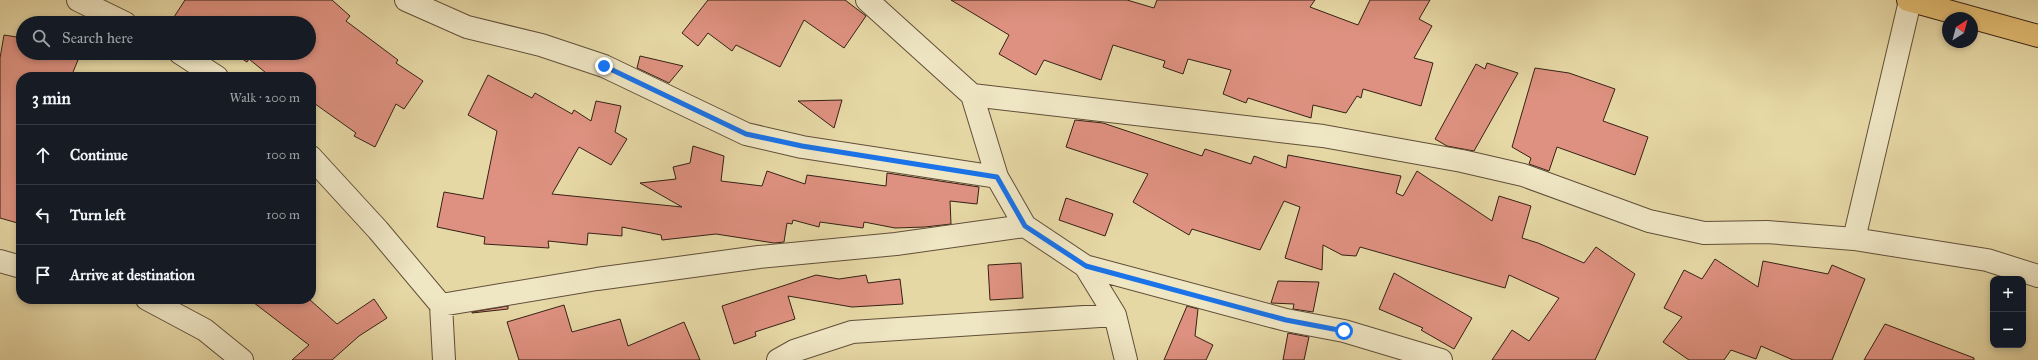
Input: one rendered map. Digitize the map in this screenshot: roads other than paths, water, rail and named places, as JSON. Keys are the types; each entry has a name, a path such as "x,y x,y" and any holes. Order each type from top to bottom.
{"highway":[{"path":"1909,0 2038,36"}],"street":[{"path":"78,0 110,16"},
{"path":"406,0 467,27 541,45 604,66 746,134 802,146 997,177"},
{"path":"867,0 972,95 997,177 1025,226 1086,266 1286,320 1344,331 1441,360"},
{"path":"1854,239 1909,0"},
{"path":"191,60 209,72"},
{"path":"972,95 1323,136 1462,161 1523,175 1649,221 1704,233 1767,232 1854,239 1987,260 2038,276"},
{"path":"316,162 378,230 441,305 444,360"},
{"path":"441,305 597,279 759,257 896,244 1025,226"},
{"path":"0,261 16,266"},
{"path":"1086,266 1115,315 1126,360"},
{"path":"156,304 205,330 242,360"},
{"path":"778,360 794,351 852,332 1115,315"}]}
